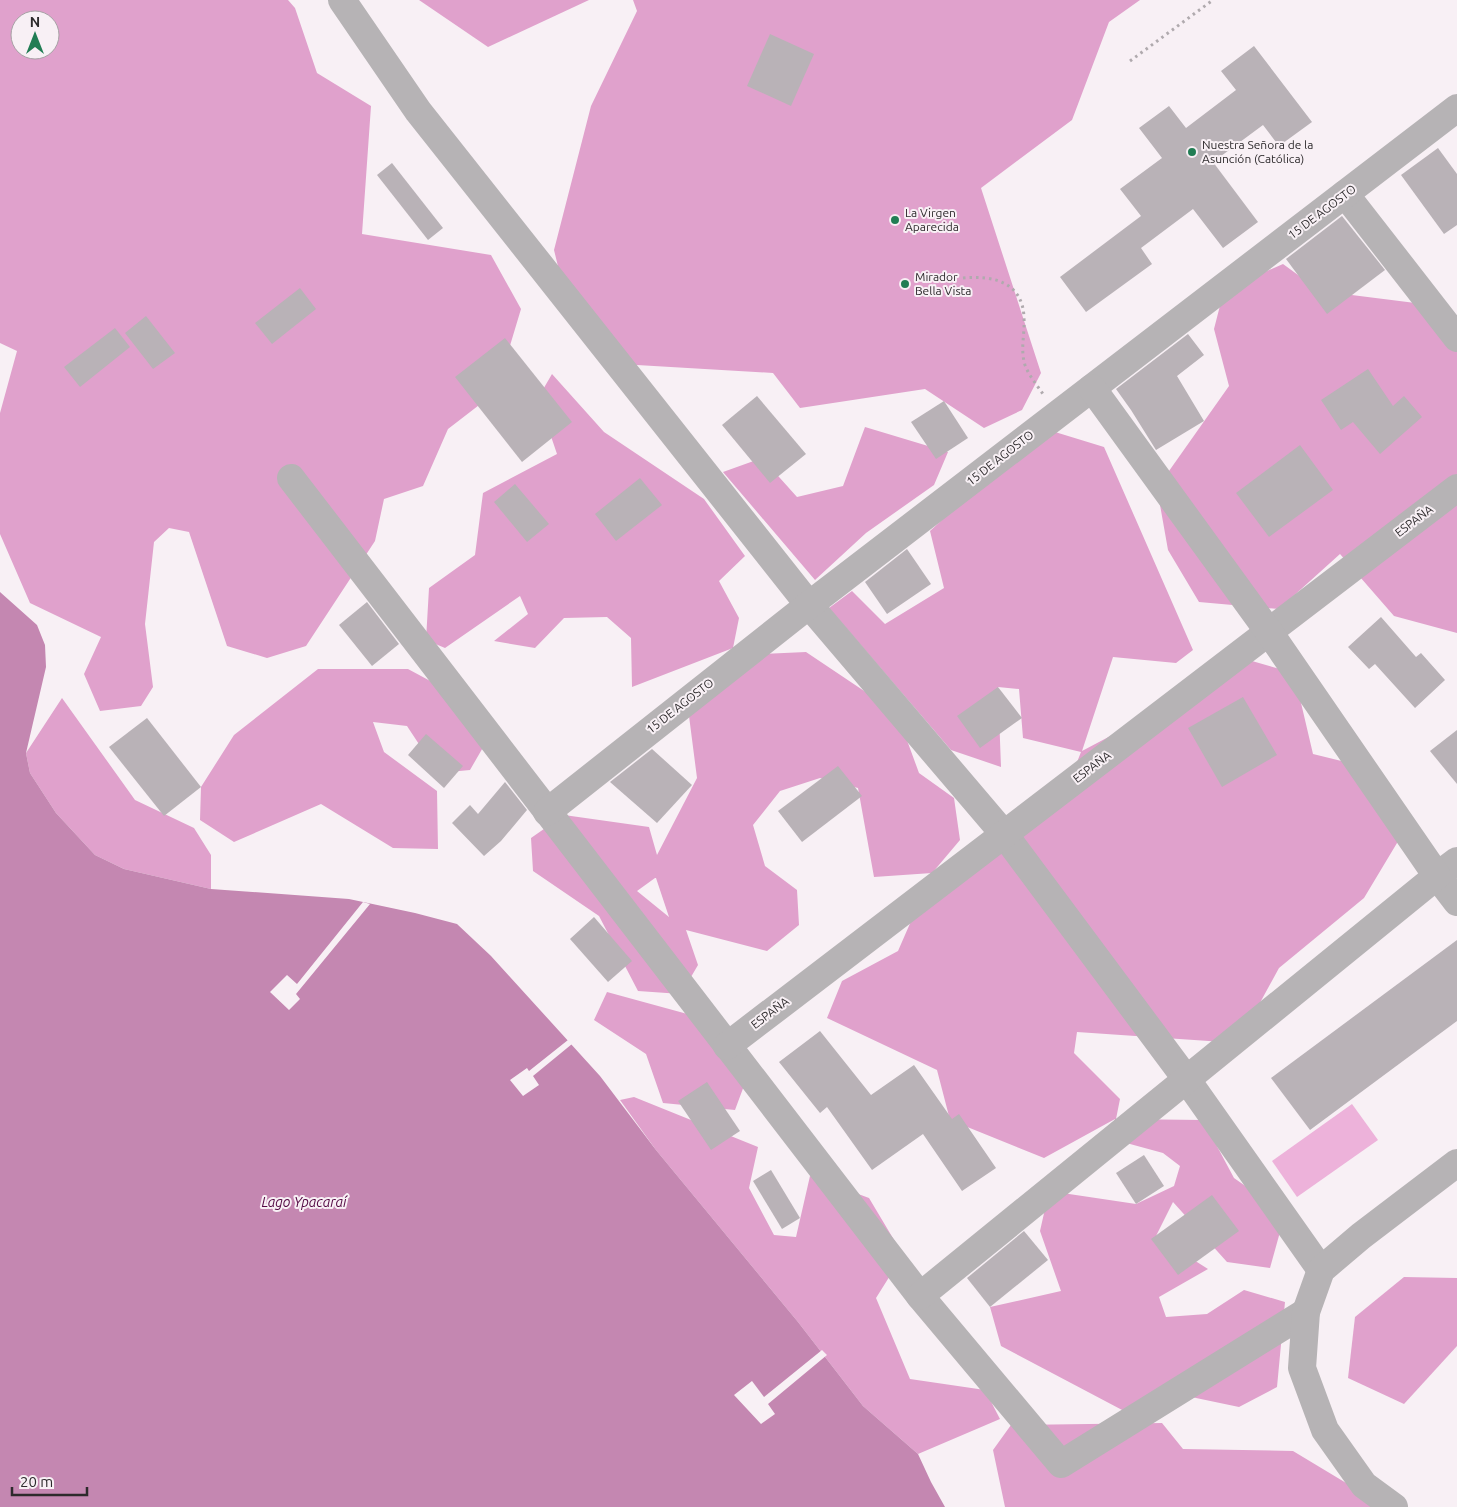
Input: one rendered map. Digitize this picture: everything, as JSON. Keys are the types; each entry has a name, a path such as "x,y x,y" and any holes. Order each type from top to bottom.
{"street":[{"path":"342,0 418,111 809,605 1004,834 1187,1080 1321,1270"},
{"name":"15 DE AGOSTO","path":"547,812 809,605 1457,108"},
{"path":"1345,194 1457,338"},
{"path":"1092,388 1269,632 1447,868 1457,902"},
{"path":"291,478 920,1296 1062,1464 1306,1312"},
{"name":"ESPAÑA","path":"727,1046 1457,488"},
{"path":"920,1296 1447,868"},
{"path":"1394,1507 1364,1485 1325,1430 1302,1368 1306,1312 1321,1270 1361,1236 1457,1163"}],"path":[{"path":"1130,62 1213,0"},
{"path":"963,278 993,279 1010,287 1019,296 1024,314 1022,347 1025,365 1043,395"}],"shaded area":[{"path":"0,0 288,0 295,8 317,73 371,106 362,234 491,255 521,309 496,392 448,429 423,486 384,499 375,541 306,646 267,658 227,646 189,532 169,528 154,542 145,624 153,687 141,706 100,711 84,674 101,637 30,603 0,534 0,413 17,351 0,343"},
{"path":"419,0 589,0 488,47"},
{"path":"633,0 1140,0 1109,22 1072,120 981,188 1041,373 1022,410 984,428 925,389 800,408 773,373 603,363 569,311 554,250 591,106 637,11"},
{"path":"1283,264 1320,291 1447,307 1457,316 1457,633 1394,616 1340,554 1279,609 1199,602 1168,550 1157,488 1229,386 1214,329 1224,290"},
{"path":"552,374 604,432 704,499 745,556 719,581 739,618 733,648 632,687 631,638 607,617 564,618 535,648 494,641 528,614 520,596 445,648 426,640 429,588 475,555 483,493 557,454 538,398"},
{"path":"865,427 948,452 934,485 866,533 815,580 723,472 762,458 797,497 843,486"},
{"path":"1042,428 1104,447 1193,650 1176,663 1113,657 1082,751 1252,661 1294,673 1313,754 1374,769 1406,828 1364,898 1279,968 1238,1043 1077,1032 1074,1053 1120,1099 1116,1119 1203,1120 1234,1178 1285,1214 1270,1268 1227,1262 1173,1202 1156,1236 1208,1269 1159,1297 1166,1317 1207,1314 1244,1290 1285,1302 1277,1387 1239,1407 1177,1394 1124,1411 1001,1346 990,1307 1061,1291 1040,1231 1049,1191 1136,1204 1174,1186 1180,1166 1163,1153 1108,1138 1115,1119 1044,1158 950,1120 937,1070 827,1018 842,981 898,951 932,873 874,877 858,788 820,778 780,791 753,825 765,866 797,890 799,925 767,951 686,930 698,965 681,994 638,991 599,916 533,871 531,838 564,815 649,827 657,855 697,778 689,716 741,655 806,652 897,713 919,773 954,798 960,840 933,872 1066,790 1081,752 1023,738 1019,689 998,687 1001,767 951,750 829,608 852,591 885,624 944,588 930,531","holes":["656,878 669,917 637,891"]},
{"path":"318,669 408,669 460,697 485,744 470,770 438,773 407,726 373,722 384,752 437,791 438,849 393,848 321,804 234,842 200,820 201,787 234,735"},
{"path":"62,698 135,800 194,828 211,855 211,889 124,869 95,855 56,813 30,773 26,753"},
{"path":"607,992 691,1015 745,1083 735,1110 663,1103 646,1054 594,1020"},
{"path":"634,1097 758,1147 749,1188 774,1235 796,1237 810,1176 869,1198 903,1255 876,1298 910,1379 985,1390 1000,1419 918,1454 863,1406 798,1322 656,1150 620,1100"},
{"path":"1352,1104 1378,1140 1297,1197 1272,1161"},
{"path":"1404,1277 1457,1278 1457,1346 1404,1404 1348,1378 1355,1317"},
{"path":"1162,1423 1183,1449 1293,1451 1386,1507 1005,1507 993,1450 1011,1425"}],"water":[{"name":"Lago Ypacaraí","path":"0,592 37,625 45,645 46,667 26,753 30,773 56,813 95,855 124,869 211,889 349,899 457,924 491,956 600,1076 656,1150 798,1322 863,1406 918,1454 945,1507 0,1507"}],"pier":[{"path":"363,902 370,904 296,994 300,999 289,1010 270,992 287,975 297,984"},
{"path":"568,1040 572,1044 533,1076 539,1085 523,1096 510,1080 527,1068 529,1071"},
{"path":"822,1350 827,1355 768,1404 775,1414 761,1424 734,1395 752,1381 764,1397"}],"building":[{"path":"770,34 814,54 791,106 747,86"},
{"name":"Nuestra Señora de la Asunción (Católica)","path":"1254,46 1312,122 1279,146 1263,125 1213,162 1258,222 1223,248 1193,209 1141,248 1152,264 1086,312 1060,277 1141,216 1120,189 1162,158 1139,128 1169,106 1186,128 1236,90 1221,71"},
{"path":"1438,148 1457,174 1457,225 1444,234 1401,175"},
{"path":"392,163 443,228 428,240 377,175"},
{"path":"1342,216 1385,270 1327,314 1286,259"},
{"path":"300,288 316,309 272,344 255,323"},
{"path":"146,316 175,353 153,369 125,333"},
{"path":"115,328 130,347 80,387 64,367"},
{"path":"1188,334 1204,355 1177,376 1204,421 1156,450 1116,389"},
{"path":"505,338 572,422 522,462 455,377"},
{"path":"1368,369 1393,406 1404,396 1422,417 1380,454 1353,422 1341,430 1321,400"},
{"path":"757,396 806,454 770,483 722,425"},
{"path":"944,401 968,438 936,459 911,422"},
{"path":"1300,445 1333,490 1269,537 1236,493"},
{"path":"640,478 662,505 616,541 595,514"},
{"path":"515,484 549,524 527,542 494,502"},
{"path":"907,549 931,584 887,614 865,582"},
{"path":"367,602 399,644 372,666 339,625"},
{"path":"1381,617 1416,657 1421,653 1445,680 1415,708 1375,664 1369,669 1348,647"},
{"path":"998,687 1022,718 980,748 957,716"},
{"path":"1243,697 1277,755 1222,787 1188,728"},
{"path":"147,718 201,787 164,816 109,747"},
{"path":"1457,730 1457,784 1430,751"},
{"path":"426,734 463,766 444,788 408,755"},
{"path":"652,749 692,785 657,823 610,782"},
{"path":"838,766 862,796 802,842 778,811"},
{"path":"505,782 527,810 501,841 484,856 452,823 470,805 478,814"},
{"path":"594,917 632,961 608,982 570,939"},
{"path":"1457,940 1457,1021 1310,1130 1271,1078"},
{"path":"820,1031 871,1095 914,1065 952,1119 959,1114 996,1168 962,1191 923,1134 872,1170 827,1107 820,1113 779,1062"},
{"path":"707,1082 740,1131 711,1150 678,1101"},
{"path":"1144,1155 1164,1186 1136,1204 1116,1173"},
{"path":"771,1170 800,1218 782,1229 753,1181"},
{"path":"1212,1195 1239,1231 1178,1275 1151,1239"},
{"path":"1024,1231 1048,1260 990,1307 967,1278"}],"place":[{"name":"Nuestra Señora de la Asunción (Católica)","path":"1192,152"},
{"name":"La Virgen Aparecida","path":"895,220"},
{"name":"Mirador Bella Vista","path":"905,284"}]}
